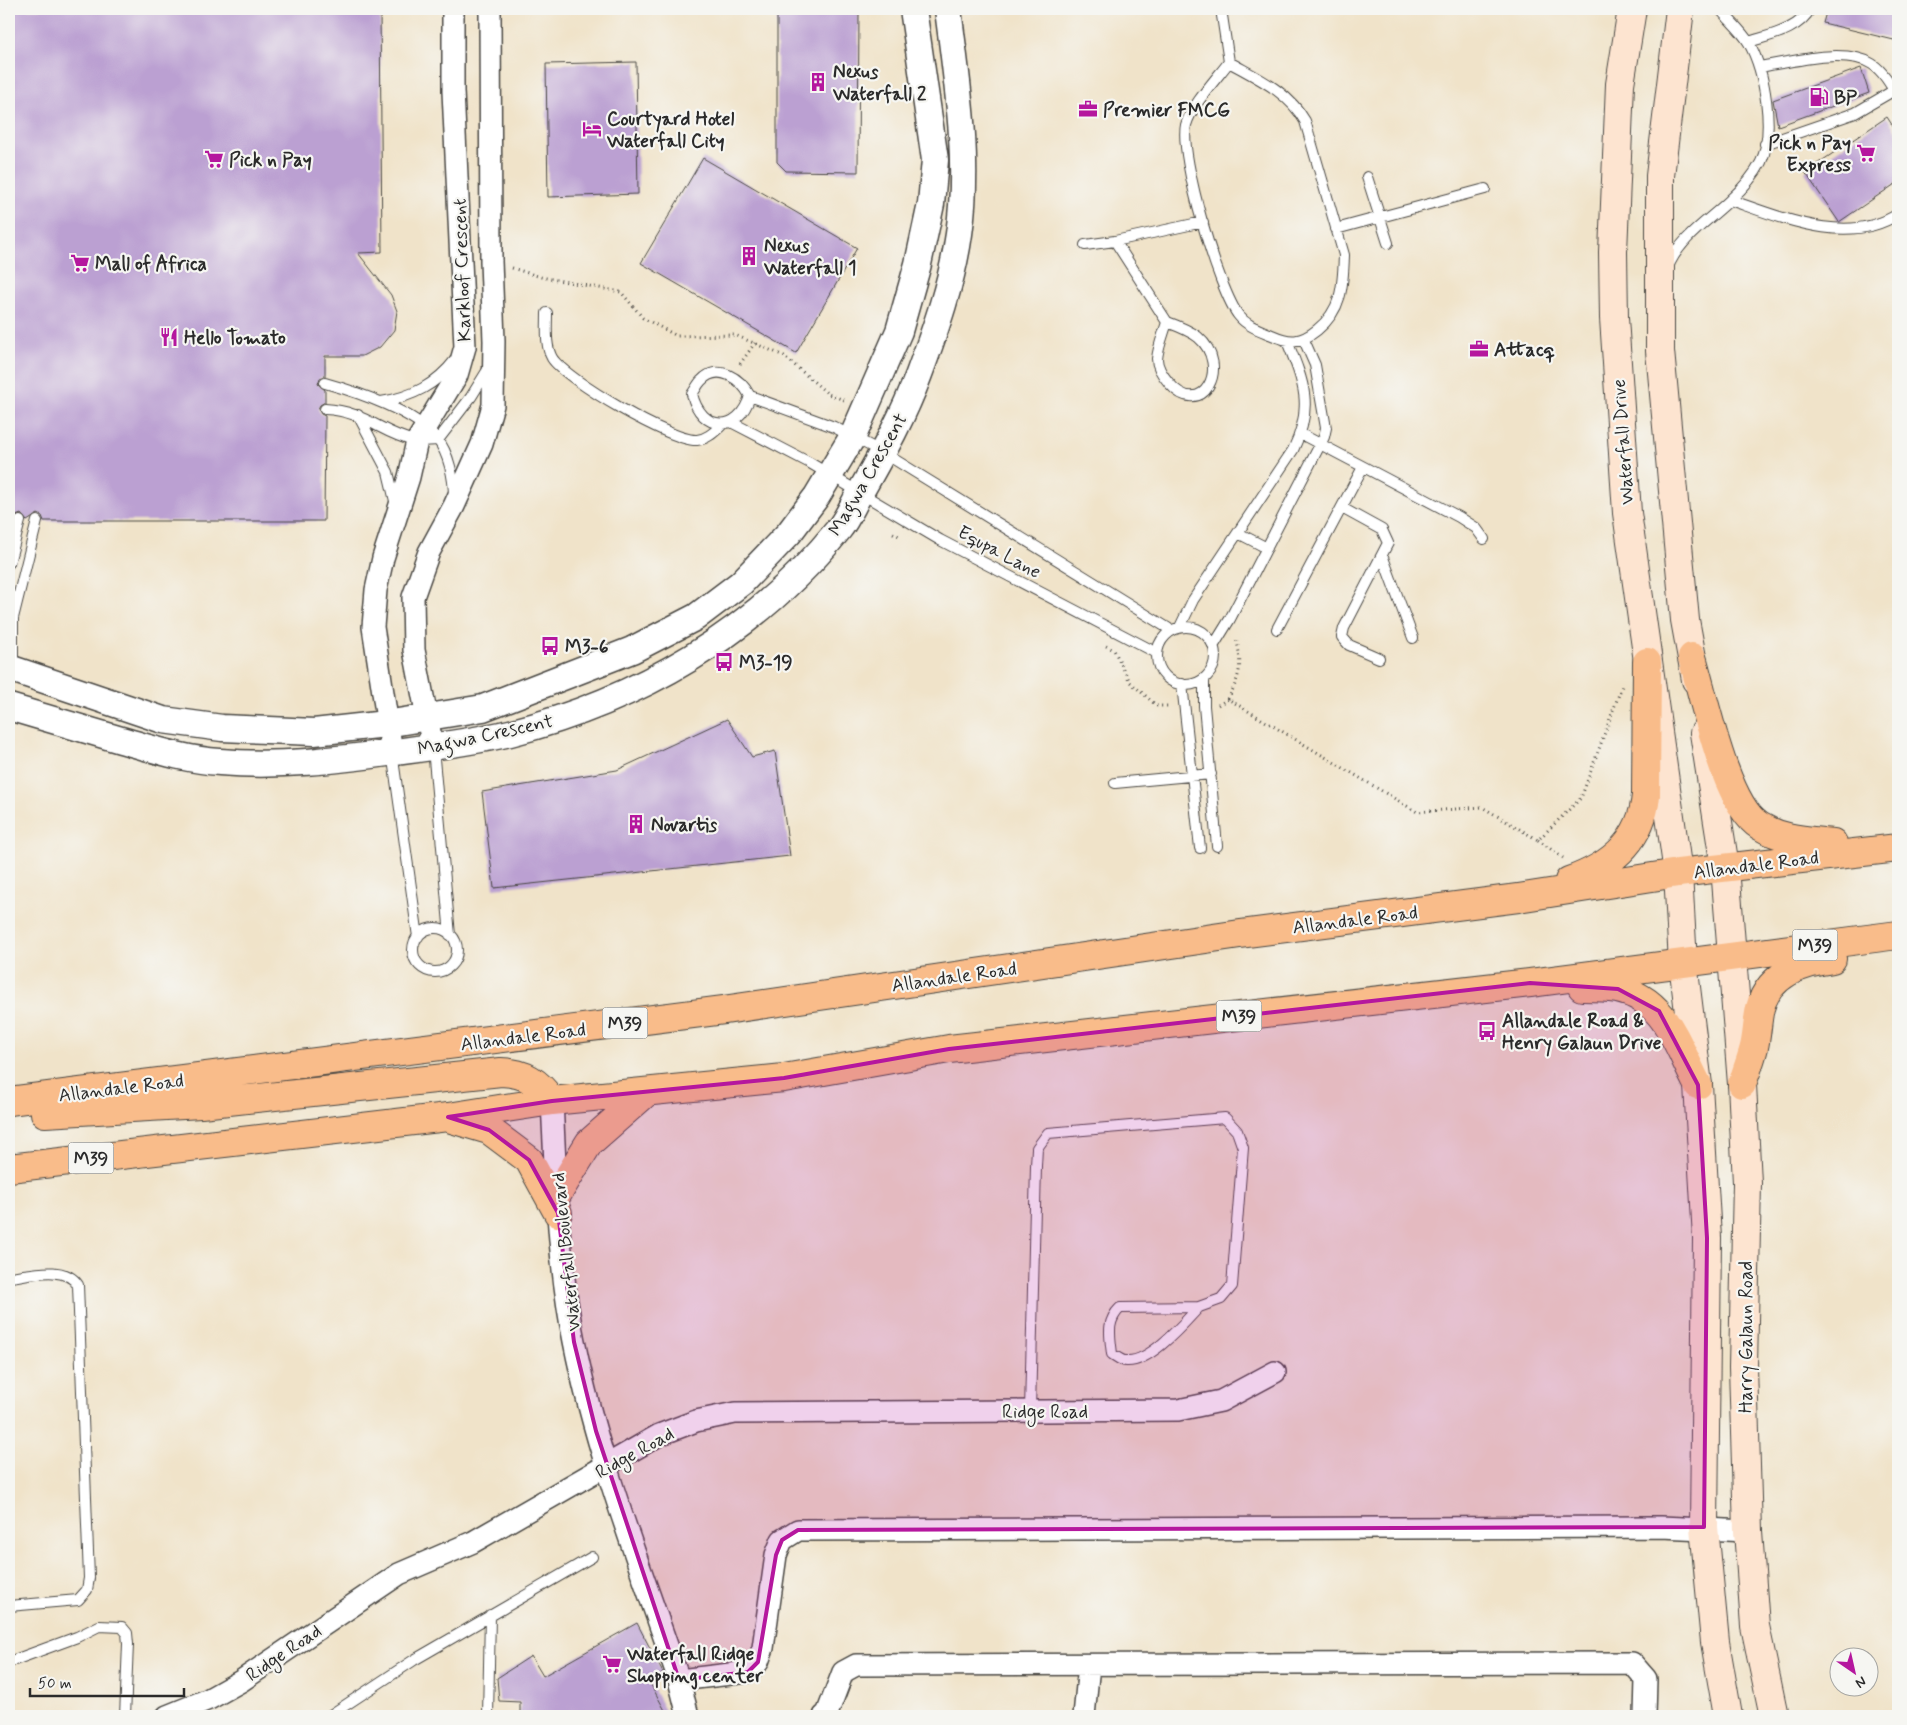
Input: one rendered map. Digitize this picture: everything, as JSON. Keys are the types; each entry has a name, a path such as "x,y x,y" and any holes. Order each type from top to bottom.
{"main road":[{"path":"1680,9 1660,176 1660,360 1685,620 1725,867"},
{"name":"Waterfall Drive","path":"1626,11 1620,84 1613,252 1614,318 1627,513 1678,873 1683,962"},
{"path":"1692,657 1728,780 1752,820 1772,833 1791,839 1893,848"},
{"path":"1518,898 1593,871 1624,848 1639,828 1645,811 1646,795 1647,662"},
{"name":"Allandale Road","path":"9,1101 724,1010 1240,934 1518,898 1678,873 1893,848"},
{"name":"Harry Galaun Road","path":"1725,867 1742,1084 1747,1183 1743,1367 1748,1530 1755,1626 1774,1716"},
{"name":"M39","path":"9,1168 448,1117 552,1101 784,1078 949,1049 1530,982 1898,935"},
{"path":"1742,1084 1754,1046 1760,1008 1766,993 1777,980 1800,965 1869,950 1898,939"},
{"name":"Harry Galaun Road","path":"1683,962 1698,1085 1707,1238 1704,1527 1715,1642 1728,1716"},
{"path":"1530,982 1618,989 1653,1006 1665,1018 1698,1085"},
{"path":"9,1110 40,1113 201,1104 501,1072 525,1076 533,1080 552,1101"},
{"path":"448,1117 489,1130 529,1160 558,1204 589,1143 647,1092"}],"street":[{"name":"Karkloof Crescent","path":"392,752 386,724 373,627 383,558 427,436 457,375 465,347 453,91 454,9"},
{"name":"Karkloof Crescent","path":"433,748 414,650 413,597 429,552 454,506 482,444 493,405 490,9"},
{"name":"Magwa Crescent","path":"11,669 162,720 222,728 314,732 386,724 482,708 632,650 696,617 741,583 789,533 817,496 853,436 899,331 918,264 931,204 935,160 915,9"},
{"name":"Magwa Crescent","path":"9,707 168,754 216,762 266,765 353,758 433,748 509,733 563,717 615,698 681,665 746,620 799,574 841,526 904,414 944,308 959,234 964,183 962,123 948,9"},
{"name":"Waterfall Boulevard","path":"552,1101 564,1284 574,1342 596,1431 679,1680 688,1716"},
{"name":"Ridge Road","path":"167,1716 209,1699 241,1681 399,1574 472,1542 659,1435 696,1421 735,1413 1178,1410 1221,1401 1275,1372"},
{"path":"679,1680 748,1672 758,1662 763,1648 776,1555 782,1540 798,1530 1704,1527 1748,1530"},
{"path":"824,1716 827,1714 843,1672 856,1665 1089,1666 1632,1663 1646,1679 1645,1716"},
{"path":"1084,1716 1089,1666"}],"lane":[{"path":"1221,9 1229,62 1186,123 1184,141 1203,222 1216,267 1232,308 1250,326 1287,341 1304,340 1331,317 1338,303 1344,278 1344,256 1305,121 1297,107 1280,92 1229,62"},
{"path":"1660,286 1672,256 1683,242 1730,200 1756,170 1761,161 1765,144 1767,110 1760,67 1749,42 1720,9"},
{"path":"1749,42 1785,30 1806,15 1810,9"},
{"path":"1760,67 1836,56 1855,57 1873,64 1897,92 1855,113 1765,144"},
{"path":"1366,177 1388,243"},
{"path":"1336,229 1485,189"},
{"path":"1730,200 1792,220 1855,229 1870,226 1898,214"},
{"path":"1085,245 1115,241 1203,222"},
{"path":"1115,241 1167,322 1199,338 1209,349 1214,362 1211,382 1203,392 1195,397 1186,396 1176,391 1160,370 1157,360 1167,322"},
{"path":"547,313 548,347 553,359 562,369 631,415 688,439 708,437 727,423 746,409 750,396 743,384 732,375 718,372 702,379 692,394 696,409 709,421 727,423"},
{"path":"1287,341 1298,369 1306,406 1301,434 1293,450 1176,628 1161,640 1157,653 1161,672 1168,679 1182,684 1197,684 1204,679 1215,664 1214,645 1230,619 1321,445 1326,428 1324,414 1315,365 1304,340"},
{"path":"381,402 403,399 427,387 446,372 465,347"},
{"path":"325,409 346,411 358,415 398,436 427,436 471,397 494,360"},
{"path":"325,382 381,402 427,436 448,460 454,491 454,506"},
{"name":"Equpa Lane","path":"750,396 834,427 884,452 1176,628"},
{"path":"358,415 388,472 398,513"},
{"name":"Equpa Lane","path":"727,423 810,463 859,494 940,540 1157,653"},
{"path":"1301,434 1459,517 1476,528 1484,539"},
{"path":"1277,629 1363,467"},
{"path":"1342,508 1382,530 1388,544 1344,628 1342,637 1349,645 1379,658"},
{"path":"9,563 20,521"},
{"path":"11,669 13,618 37,522"},
{"path":"1238,533 1267,548"},
{"path":"1382,555 1413,638"},
{"path":"1176,628 1200,629 1214,645"},
{"path":"1204,679 1204,706 1217,846"},
{"path":"1182,684 1200,848"},
{"path":"392,752 418,936 413,950 414,958 423,969 438,972 450,966 456,954 456,947 450,935 433,748"},
{"path":"1115,783 1211,774"},
{"path":"418,936 431,929 438,929 450,935"},
{"path":"1030,1411 1037,1148 1048,1133 1226,1118 1237,1131 1243,1148 1232,1286 1221,1299 1200,1307 1120,1308 1113,1315 1109,1324 1112,1354 1123,1361 1136,1361 1167,1340 1200,1307"},
{"path":"9,1277 63,1272 75,1280 78,1285 89,1578 87,1590 78,1600 9,1606"},
{"path":"329,1716 414,1660 592,1557"},
{"path":"488,1716 490,1615"},
{"path":"9,1662 77,1637 98,1626 122,1627 127,1633 128,1644 125,1716"}],"path":[{"path":"491,261 540,277 621,292 643,318 677,336 735,335 784,356 828,394 849,402"},
{"path":"732,375 755,343"},
{"path":"893,533 902,537"},
{"path":"1204,706 1219,705 1228,700 1239,677 1241,664 1230,619"},
{"path":"1098,641 1114,650 1130,682 1157,706 1185,707"},
{"path":"1228,700 1417,812 1482,807 1538,840 1581,798 1623,683"}],"highlighted area":[{"path":"1530,983 1618,989 1659,1011 1698,1085 1707,1238 1704,1527 798,1530 782,1540 776,1555 758,1662 748,1672 679,1680 596,1431 574,1342 558,1213 529,1160 489,1130 448,1117 552,1101 784,1078 949,1049"}],"building":[{"name":"Mall of Africa","path":"9,9 380,9 382,252 358,253 391,295 397,311 394,330 380,347 362,356 325,356 325,376 320,378 318,384 325,390 325,402 318,409 325,416 324,521 44,521 42,516 38,514 27,521 21,514 16,516 13,521 9,521"},
{"name":"Nexus Waterfall 2","path":"777,9 859,9 858,172 786,171 777,162"},
{"path":"1827,9 1898,9 1898,41 1823,23"},
{"name":"Courtyard Hotel Waterfall City","path":"636,62 638,194 548,197 546,64"},
{"name":"BP","path":"1861,68 1869,93 1778,126 1773,100"},
{"name":"Pick n Pay Express","path":"1887,117 1898,134 1898,182 1839,222 1805,172"},
{"name":"Nexus Waterfall 1","path":"703,158 857,248 796,353 641,263"},
{"name":"Novartis","path":"727,719 752,757 775,751 790,856 494,888 482,792 617,770"},
{"name":"Waterfall Ridge Shopping center","path":"637,1623 663,1673 650,1683 668,1716 520,1716 520,1702 499,1701 497,1678 531,1656 543,1676"}],"place":[{"name":"Nexus Waterfall 2","path":"818,82"},
{"name":"BP","path":"1819,97"},
{"name":"Premier FMCG","path":"1088,109"},
{"name":"Courtyard Hotel Waterfall City","path":"592,129"},
{"name":"Pick n Pay Express","path":"1866,153"},
{"name":"Pick n Pay","path":"214,159"},
{"name":"Nexus Waterfall 1","path":"749,256"},
{"name":"Mall of Africa","path":"80,263"},
{"name":"Hello Tomato","path":"169,337"},
{"name":"Attacq","path":"1479,349"},
{"name":"M3-6","path":"550,646"},
{"name":"M3-19","path":"724,662"},
{"name":"Novartis","path":"636,824"},
{"name":"Allandale Road & Henry Galaun Drive","path":"1487,1031"},
{"name":"Waterfall Ridge Shopping center","path":"612,1664"}]}
